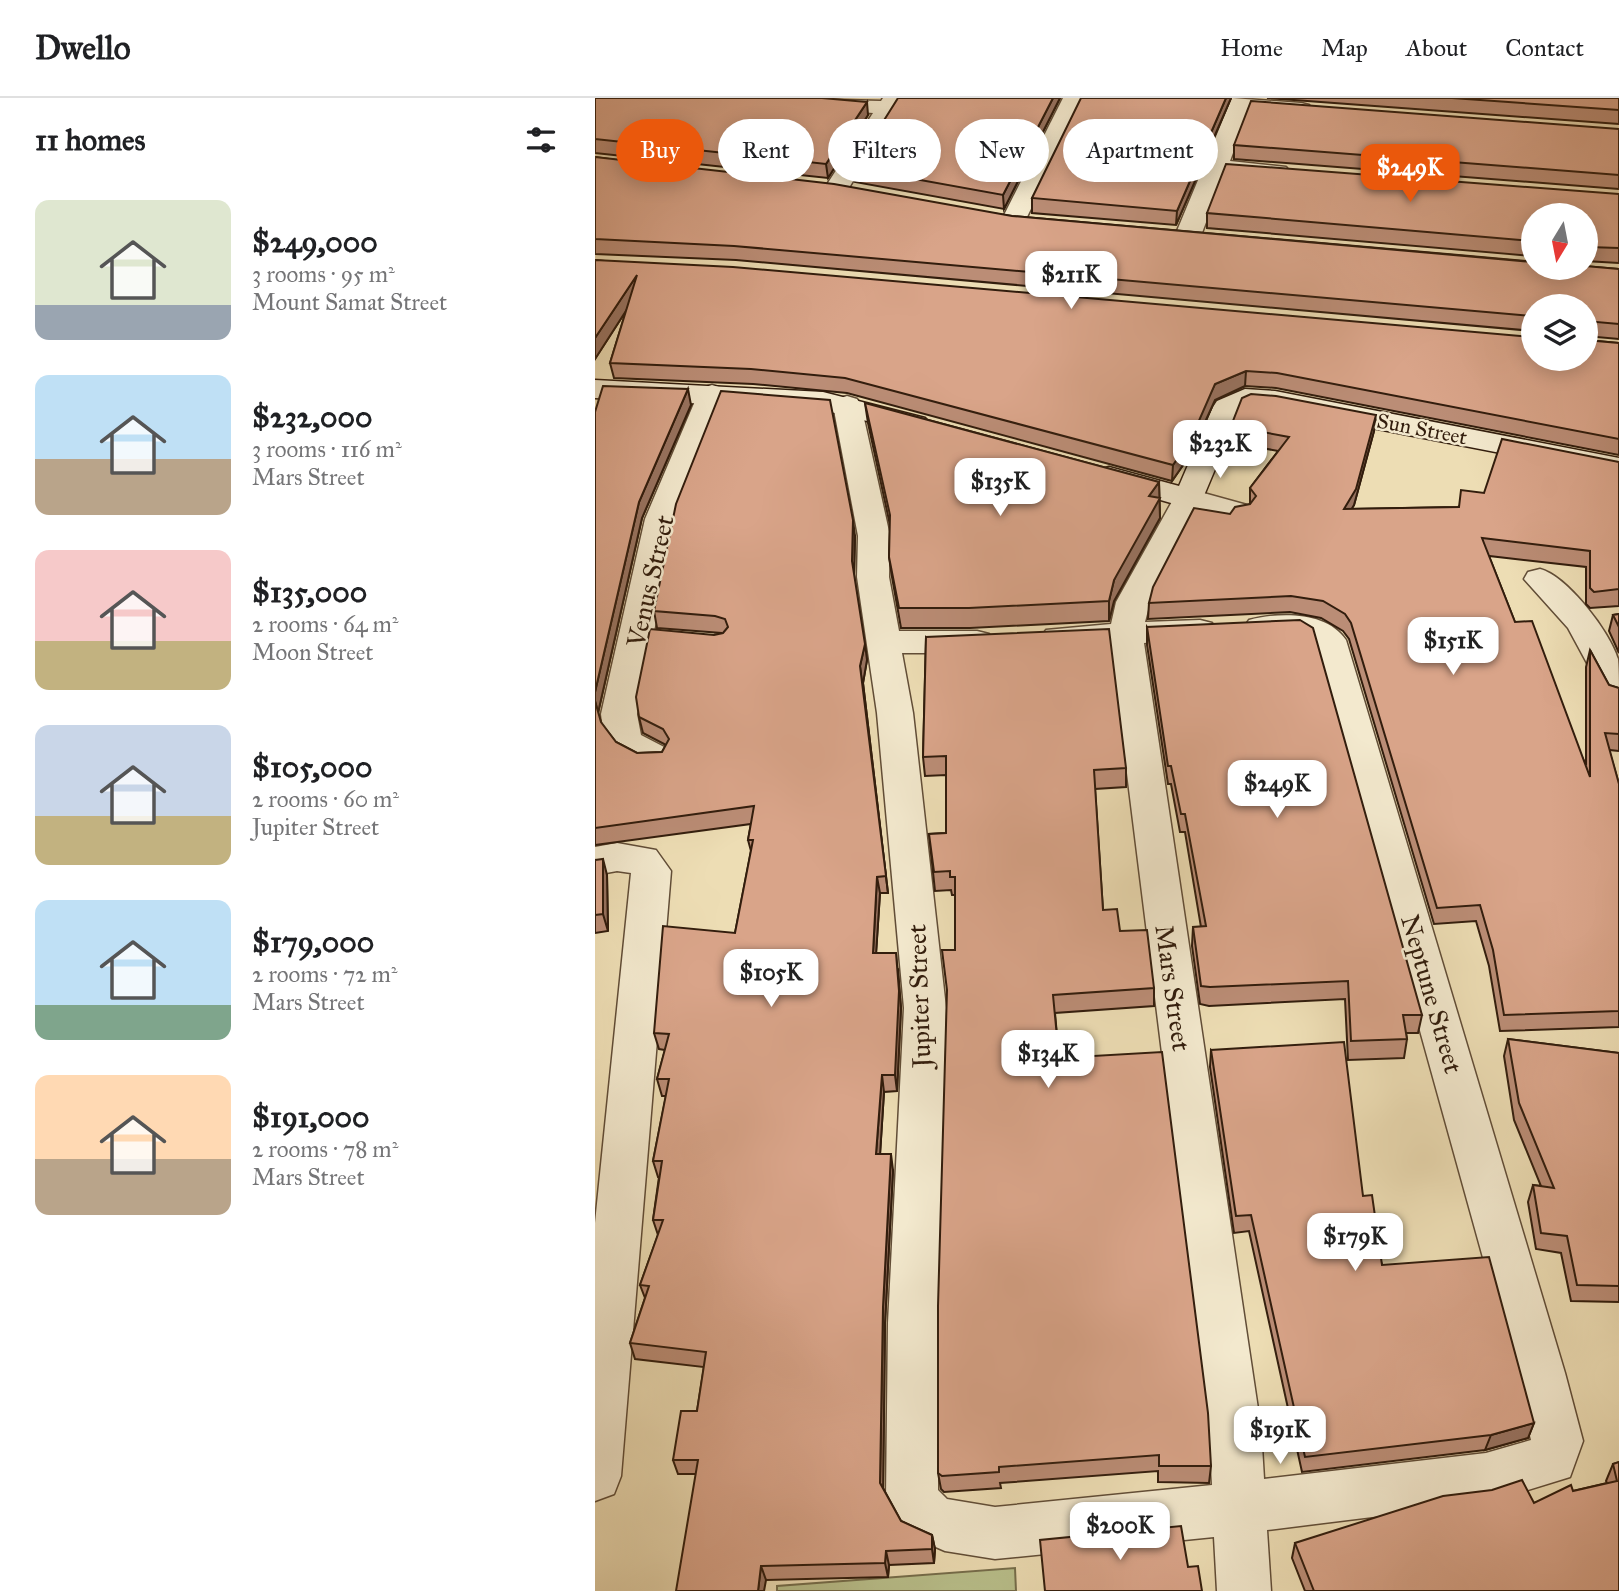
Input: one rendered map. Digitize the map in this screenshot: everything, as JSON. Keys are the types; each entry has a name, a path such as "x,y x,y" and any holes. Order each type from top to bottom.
{"street":[{"path":"772,98 891,103 847,191 808,186"},
{"path":"1040,224 1001,219 1074,98"},
{"path":"1218,160 1241,102 1321,111"},
{"path":"1218,167 1299,174"},
{"path":"1187,238 1209,182"},
{"path":"1160,235 1215,240"},
{"path":"595,389 803,399 846,405 939,430"},
{"name":"Venus Street","path":"653,757 632,750 620,730 619,714 661,519 712,394"},
{"name":"Sun Street","path":"1227,407 1245,398 1275,400 1619,467"},
{"name":"Jupiter Street","path":"846,405 874,536 873,577 895,713 925,1008 913,1323 912,1497 925,1516 945,1525 995,1533 1240,1508"},
{"name":"Mars Street","path":"1227,407 1189,498 1133,602 1125,633 1235,1429 1244,1591"},
{"path":"1083,469 1236,512"},
{"path":"1539,579 1597,620 1619,692"},
{"name":"Neptune Street","path":"1125,633 1290,625 1308,627 1329,640 1540,1373 1557,1441 1552,1459 1486,1478 1240,1508"},
{"path":"884,642 1015,640 1125,633"},
{"path":"595,861 617,857 642,860 651,872 595,1475"}],"green space":[{"path":"1015,1568 1016,1591 777,1591 777,1586"}],"building":[{"path":"595,98 822,98 867,102 856,119 828,119 826,164 814,163 814,119 718,119 718,152 704,151 704,119 616,119 616,141 595,139"},
{"path":"898,98 1053,98 1042,119 955,119 955,182 1010,182 1003,195 931,182 941,182 941,119 885,119"},
{"path":"1081,98 1226,98 1217,119 1071,119"},
{"path":"1452,98 1619,98 1619,110"},
{"path":"1251,101 1619,129 1619,175 1234,145"},
{"path":"1063,135 1063,182 1190,182 1177,211 1032,198 1040,182 1049,182 1049,163"},
{"path":"595,157 616,159 616,182 704,182 704,169 718,171 718,182 834,184 1012,216 1521,261 1521,280 1598,280 1598,267 1619,269 1619,324 1598,322 1598,294 1521,294 1521,315 734,246 595,239"},
{"path":"1226,164 1619,194 1619,248 1598,247 1598,203 1521,203 1521,240 1207,213"},
{"path":"595,260 733,267 1521,336 1521,371 1598,371 1598,341 1619,343 1619,439 1277,373 1246,371 1215,384 1191,439 1173,465 845,378 751,369 610,363 637,275 595,338"},
{"path":"603,386 688,389 639,502 595,692 595,412"},
{"path":"721,391 830,400 853,520 852,561 865,644 860,666 886,876 877,877 873,953 896,953 899,991 895,1075 882,1075 876,1154 891,1154 883,1307 880,1483 901,1521 932,1535 932,1549 886,1551 885,1563 761,1566 758,1591 676,1591 698,1460 673,1460 681,1411 697,1411 706,1352 630,1343 649,1286 640,1285 663,1220 653,1220 662,1161 653,1161 669,1079 657,1079 669,1034 654,1033 663,926 735,933 753,840 748,840 754,806 595,828 595,701 601,722 616,742 637,753 662,752 669,739 663,729 639,717 636,697 650,629 714,635 723,633 728,627 725,619 715,616 654,611 676,504"},
{"path":"1251,394 1276,396 1376,415 1356,489 1344,509 1459,507 1461,490 1484,493 1502,439 1619,462 1619,589 1594,592 1590,588 1590,551 1482,538 1515,622 1532,621 1590,777 1590,650 1609,685 1619,688 1619,734 1605,733 1619,784 1619,1011 1504,1015 1493,950 1480,905 1437,908 1351,623 1345,614 1323,601 1291,596 1149,603 1153,587 1194,508 1230,514 1235,507 1250,504 1256,496 1250,488 1289,437 1231,426 1242,398"},
{"path":"865,403 1159,482 1149,496 1160,498 1114,580 1109,601 969,608 899,608 889,557 890,515"},
{"path":"1619,614 1619,627 1613,615"},
{"path":"1300,620 1313,628 1422,1015 1403,1015 1407,1039 1351,1041 1348,981 1201,986 1193,927 1206,926 1185,814 1181,814 1171,766 1168,766 1147,627"},
{"path":"1109,629 1126,768 1094,770 1103,910 1117,909 1120,931 1147,930 1154,988 1053,995 1059,1058 1162,1052 1208,1413 1211,1466 1159,1466 1159,1455 999,1467 999,1472 942,1476 938,1473 938,1306 947,990 942,950 955,950 955,877 950,877 950,871 934,872 929,834 946,833 946,756 923,757 926,637"},
{"path":"603,859 603,914 595,915 595,860"},
{"path":"1508,1039 1619,1053 1619,1286 1577,1285 1567,1236 1541,1233 1533,1185 1554,1188 1519,1103"},
{"path":"1344,1042 1363,1196 1372,1195 1382,1265 1489,1257 1534,1423 1491,1435 1305,1457 1251,1215 1236,1216 1211,1050"},
{"path":"1619,1462 1619,1591 1314,1591 1295,1543 1443,1496 1492,1490 1522,1480 1534,1503 1571,1485 1573,1491 1617,1481 1613,1464"},
{"path":"1181,1526 1188,1567 1198,1566 1202,1591 1045,1591 1040,1540"}]}
